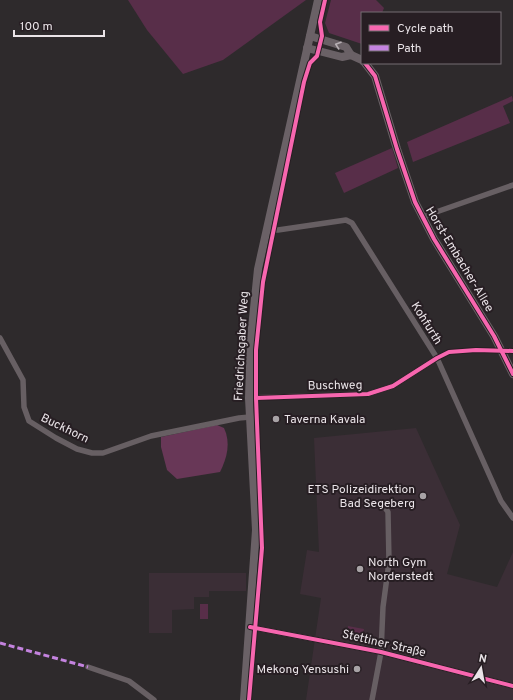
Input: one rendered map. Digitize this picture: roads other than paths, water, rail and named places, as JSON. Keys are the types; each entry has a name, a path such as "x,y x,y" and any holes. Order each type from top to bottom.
{"main road":[{"name":"Friedrichsgaber Weg","path":"244,700 256,530 249,398 254,306 258,269 266,230 318,0"},
{"path":"310,36 346,47 351,55 361,60"},
{"path":"307,48 342,57 351,55"},
{"name":"Horst-Embacher-Allee","path":"366,64 375,76 408,182 422,217 437,245 494,334 513,374"}],"street":[{"path":"422,217 513,185"},
{"name":"Kohfurth","path":"266,230 278,230 346,220 352,223 437,358 501,501 513,518"},
{"name":"Buckhorn","path":"0,338 23,380 24,407 29,421 77,449 92,453 103,452 150,436 240,418 250,418"},
{"name":"Buschweg","path":"249,398 368,394 393,386 437,358"},
{"path":"372,700 381,652 383,607 390,545 388,512 381,502"},
{"name":"Stettiner Straße","path":"250,627 381,652 513,686"},
{"path":"88,667 129,681 154,700"}],"place":[{"name":"Taverna Kavala","path":"276,419"},
{"name":"ETS Polizeidirektion Bad Segeberg","path":"423,496"},
{"name":"North Gym Norderstedt","path":"360,569"},
{"name":"Mekong Yensushi","path":"357,669"}]}
